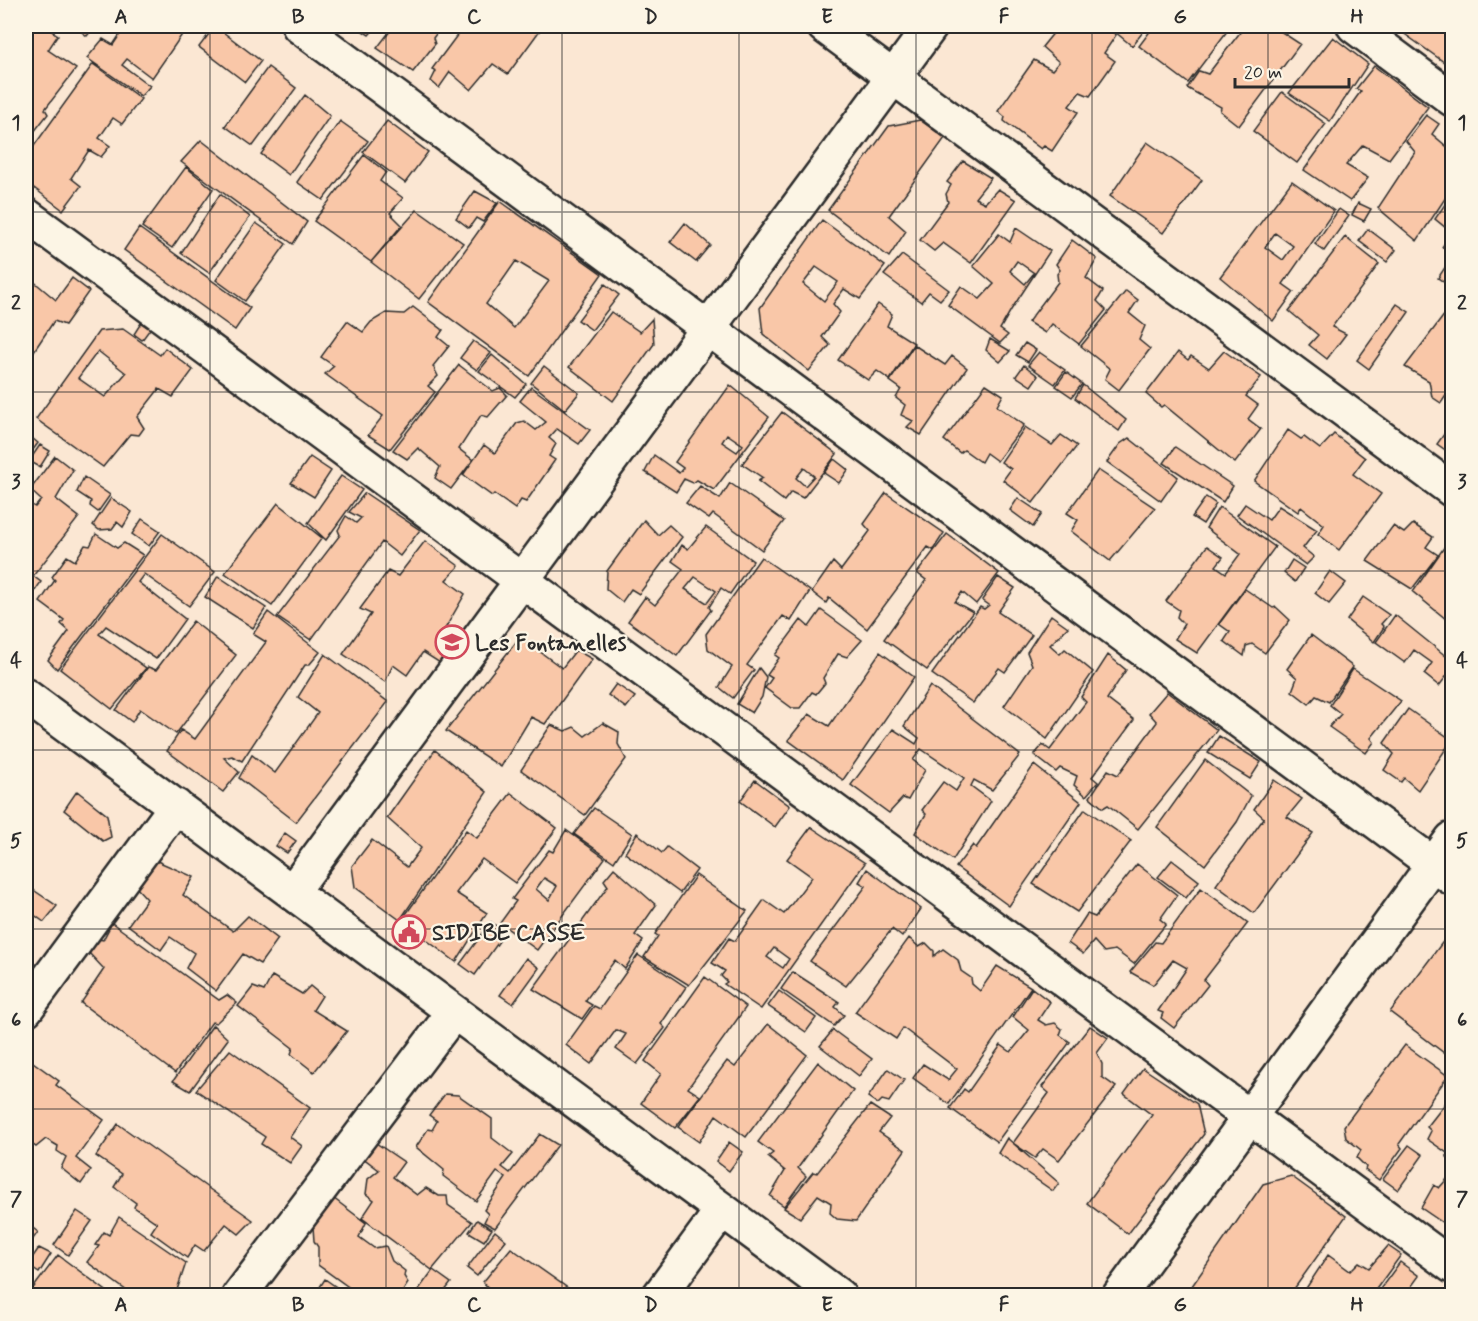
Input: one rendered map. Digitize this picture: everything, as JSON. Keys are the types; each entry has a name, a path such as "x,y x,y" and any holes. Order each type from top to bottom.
{"street":[{"path":"299,26 708,328 1446,861 1250,1117 1119,1296"},
{"path":"824,26 1452,490"},
{"path":"292,892 931,26"},
{"path":"1354,26 1452,99"},
{"path":"26,215 1452,1266"},
{"path":"26,696 839,1296"},
{"path":"26,1008 176,806"},
{"path":"238,1296 454,1012"},
{"path":"659,1296 722,1210"}],"building":[{"path":"27,26 44,26 58,35 48,50 76,69 45,109 48,114 26,142"},
{"path":"74,26 95,26 87,36"},
{"path":"120,26 188,26 152,78 127,59 122,65 150,86 141,96 87,58 103,39 113,45 121,33 118,28"},
{"path":"215,26 261,61 245,82 199,47"},
{"path":"355,26 377,26 369,35"},
{"path":"394,26 442,26 433,38 435,44 413,72 377,48"},
{"path":"464,26 543,26 508,74 493,64 471,90 450,72 439,88 431,81 436,71 432,69"},
{"path":"1059,26 1104,26 1116,35 1104,53 1115,61 1090,96 1080,92 1069,106 1078,112 1052,151 1044,146 1041,149 1004,121 1005,117 998,111 1034,60 1052,70 1059,62 1042,47"},
{"path":"1108,26 1134,26 1143,32 1132,46"},
{"path":"1154,26 1231,26 1188,83 1139,46"},
{"path":"1245,26 1282,26 1280,31 1300,44 1239,126 1220,111 1221,107 1187,88 1199,71 1208,74"},
{"path":"1403,26 1452,26 1451,67 1399,30"},
{"path":"1333,37 1368,64 1330,121 1289,93"},
{"path":"93,64 141,99 122,124 113,118 99,138 110,146 101,157 89,150 71,178 81,186 63,210 26,182 26,157"},
{"path":"1374,66 1428,107 1389,159 1363,145 1346,165 1368,178 1350,201 1304,170 1361,91 1356,89"},
{"path":"268,67 296,88 253,146 225,126"},
{"path":"1282,92 1326,124 1297,163 1253,131"},
{"path":"305,95 330,116 289,175 261,154"},
{"path":"1426,115 1439,124 1432,134 1452,151 1452,188 1417,241 1378,208 1415,152 1406,141"},
{"path":"920,120 945,138 889,216 906,231 889,257 828,210 889,126"},
{"path":"340,121 368,141 323,200 297,182"},
{"path":"387,121 428,152 405,183 363,152"},
{"path":"201,140 307,222 293,244 181,162"},
{"path":"1147,142 1202,180 1163,233 1110,196"},
{"path":"364,155 386,172 380,181 403,198 390,213 402,225 371,262 314,221"},
{"path":"963,161 991,178 975,198 985,203 998,189 1016,200 971,263 943,243 934,251 920,240 948,202 946,194 951,185 947,182"},
{"path":"186,167 213,189 172,248 142,227"},
{"path":"1292,181 1334,211 1283,284 1294,292 1273,321 1220,277","holes":["1275,233 1293,246 1283,260 1265,247"]},
{"path":"475,191 497,203 483,222 476,218 469,228 456,218"},
{"path":"220,194 250,217 209,273 181,253"},
{"path":"1452,194 1452,233 1435,219"},
{"path":"500,201 602,274 529,376 428,302","holes":["516,261 549,281 514,328 486,304"]},
{"path":"1358,203 1371,209 1364,221 1352,215"},
{"path":"1339,209 1349,216 1324,251 1315,244"},
{"path":"417,210 463,243 419,299 371,262"},
{"path":"822,220 885,266 860,299 844,289 833,304 840,312 822,337 830,345 809,371 763,334 760,308","holes":["816,267 838,282 824,301 803,284"]},
{"path":"256,223 286,244 245,301 216,280"},
{"path":"685,223 710,245 696,262 670,242"},
{"path":"139,228 250,308 235,330 124,250"},
{"path":"1016,228 1050,251 1000,329 1008,335 1000,343 948,305 961,286 980,299 994,284 973,266 999,234 1010,242","holes":["1017,261 1034,273 1025,284 1010,271"]},
{"path":"1368,229 1396,250 1387,262 1359,241"},
{"path":"1452,233 1452,262 1447,258 1450,252 1442,247"},
{"path":"1345,237 1379,264 1332,327 1346,334 1327,359 1309,345 1318,335 1289,311"},
{"path":"1072,240 1097,259 1086,278 1103,291 1097,301 1106,310 1079,344 1052,324 1045,333 1028,322 1058,282 1057,274 1060,270 1056,264"},
{"path":"902,255 949,290 940,300 929,292 921,302 884,275"},
{"path":"1446,266 1452,270 1452,288 1438,278"},
{"path":"26,275 56,300 72,278 89,291 65,325 54,321 26,363"},
{"path":"605,284 619,295 592,330 578,320"},
{"path":"1126,291 1138,300 1129,313 1145,326 1139,340 1150,349 1119,390 1105,379 1110,369 1081,346"},
{"path":"878,304 892,314 887,326 914,343 890,380 877,371 868,380 838,360"},
{"path":"1397,304 1409,312 1369,369 1357,360"},
{"path":"413,307 443,330 438,337 449,346 433,366 438,376 428,386 435,392 390,449 368,435 383,416 325,374 334,366 321,357 347,321 363,332 371,322 386,313 404,314"},
{"path":"611,312 640,332 652,319 654,344 613,401 569,367"},
{"path":"1445,314 1452,318 1452,387 1441,403 1432,397 1429,381 1405,367"},
{"path":"141,323 150,329 142,340 134,334"},
{"path":"123,329 160,355 165,348 193,370 173,397 159,389 137,417 144,428 139,435 130,434 103,467 36,419 99,331","holes":["98,351 126,373 105,397 78,378"]},
{"path":"990,339 1010,351 1000,362 986,350"},
{"path":"473,341 491,353 477,370 460,358"},
{"path":"1025,343 1036,350 1028,362 1016,355"},
{"path":"914,345 945,365 952,356 967,368 921,435 907,427 913,421 901,415 905,405 896,398 901,389 890,381"},
{"path":"1224,351 1261,377 1246,396 1258,405 1248,419 1261,429 1235,463 1164,405 1161,407 1146,394 1178,352 1188,360 1191,356 1209,368"},
{"path":"1039,352 1065,370 1055,384 1028,365"},
{"path":"492,355 526,384 515,397 479,371"},
{"path":"459,365 493,391 500,388 507,395 488,417 481,415 459,449 473,460 451,489 435,478 440,467 418,448 407,459 393,450"},
{"path":"1024,365 1038,376 1031,386 1016,376"},
{"path":"544,366 579,393 565,410 531,383"},
{"path":"1066,372 1082,384 1072,397 1056,386"},
{"path":"986,384 1003,395 997,406 1024,425 997,461 986,453 981,462 964,450 960,453 944,440"},
{"path":"730,385 769,417 714,490 697,480 693,483 684,479 676,492 645,472 654,455 679,473 683,468 675,462","holes":["727,434 743,445 737,452 722,442"]},
{"path":"1083,385 1126,420 1119,431 1075,398"},
{"path":"531,387 590,430 579,444 557,429 549,438 556,444 549,456 555,460 526,502 521,500 515,509 463,475 484,445 495,453 517,423 524,421 536,430 546,422 520,401"},
{"path":"782,412 837,454 803,498 791,492 784,501 758,481 763,478 742,464","holes":["804,468 814,476 805,486 796,478"]},
{"path":"1452,423 1452,452 1451,454 1437,444"},
{"path":"1025,427 1052,445 1061,435 1077,446 1033,503 1003,480 1011,469 1001,462"},
{"path":"1288,430 1301,439 1304,437 1320,449 1334,434 1365,458 1353,474 1381,494 1339,550 1318,534 1324,525 1301,507 1298,512 1254,481"},
{"path":"26,433 38,443 26,459"},
{"path":"1129,438 1178,477 1161,501 1107,462 1120,444"},
{"path":"40,445 50,451 40,467 29,461"},
{"path":"1175,447 1233,486 1223,502 1164,463"},
{"path":"55,456 73,470 56,499 79,517 33,576 41,582 26,604 26,502 35,507 41,500 30,490"},
{"path":"310,457 331,471 314,497 291,483"},
{"path":"834,459 848,470 839,483 824,473"},
{"path":"1098,470 1155,508 1110,561 1071,531 1078,520 1067,513"},
{"path":"341,476 362,490 326,540 308,523"},
{"path":"84,477 110,495 98,512 90,506 91,501 77,492"},
{"path":"730,483 784,521 762,550 713,514 709,519 686,503 700,486 720,499"},
{"path":"365,493 420,530 400,556 382,542 311,640 277,617 340,535 338,530 346,516 356,523 361,518 349,512"},
{"path":"886,493 944,533 933,550 928,547 867,629 829,598 826,603 812,592 833,562 841,570 870,531 864,524"},
{"path":"1206,497 1216,504 1203,524 1192,517"},
{"path":"111,498 132,512 123,527 117,522 112,529 99,530 93,525"},
{"path":"1018,498 1042,514 1033,527 1010,510"},
{"path":"278,503 322,538 272,606 225,573"},
{"path":"1245,504 1269,520 1279,506 1317,530 1303,548 1314,557 1306,565 1237,515"},
{"path":"1219,507 1275,547 1197,653 1175,639 1184,624 1177,617 1179,610 1166,601 1207,546 1223,557 1216,566 1226,573 1240,554 1206,528"},
{"path":"142,519 160,531 149,546 132,534"},
{"path":"644,520 658,535 669,525 682,537 639,594 631,589 622,602 606,589 607,571"},
{"path":"1413,524 1433,537 1426,547 1438,555 1412,589 1367,561 1393,526 1404,533"},
{"path":"706,527 753,561 730,594 721,588 709,607 711,610 677,656 628,621 645,597 655,605 683,569 672,561 682,545 688,549","holes":["695,577 716,591 707,603 685,589"]},
{"path":"96,534 117,548 124,543 143,555 57,669 48,660 69,631 61,624 64,620 40,602 55,580 52,577 67,556 75,561 85,545 90,546"},
{"path":"162,534 215,572 189,606 144,574 138,582 185,619 156,659 106,626 99,634 146,668 112,709 60,669"},
{"path":"947,534 999,573 976,604 962,592 955,602 973,612 927,670 884,639 926,580 917,573"},
{"path":"1452,536 1452,624 1413,592"},
{"path":"425,541 459,566 446,580 465,594 438,641 449,646 440,663 423,652 407,675 393,665 385,682 343,654 371,614 360,609 388,571 398,576"},
{"path":"761,557 810,591 791,621 783,616 747,665 754,670 733,698 719,687 732,667 708,649 706,634"},
{"path":"1292,560 1304,568 1295,582 1284,573"},
{"path":"1330,571 1346,583 1329,604 1315,593"},
{"path":"218,576 266,608 253,628 205,597"},
{"path":"998,577 1015,588 998,612 1032,635 1005,672 999,668 973,703 932,674 980,607 984,609 989,605 982,600"},
{"path":"1245,589 1273,608 1276,607 1290,620 1265,653 1252,644 1246,646 1244,656 1224,641 1230,632 1219,624"},
{"path":"1363,597 1389,615 1381,624 1384,627 1374,642 1347,620"},
{"path":"821,610 862,640 847,657 838,654 823,678 825,683 816,694 812,692 800,708 792,708 765,688 772,678 767,675 779,658 775,655 801,620 809,627"},
{"path":"268,612 320,652 309,665 305,665 242,761 232,756 224,758 239,772 223,792 167,751 181,730 195,739 266,642 253,634"},
{"path":"1051,615 1068,627 1050,645 1060,654 1065,649 1093,672 1047,739 1004,706 1032,665 1027,652"},
{"path":"1395,615 1452,661 1452,669 1439,686 1424,674 1432,663 1414,650 1405,663 1376,642"},
{"path":"193,621 236,655 176,734 140,709 132,722 116,710 148,667 156,670"},
{"path":"1311,635 1353,667 1329,702 1316,696 1309,704 1292,691 1297,678 1287,669"},
{"path":"520,637 562,668 576,650 592,659 545,724 531,717 501,767 446,731"},
{"path":"880,652 914,677 843,780 788,740 809,714 829,726"},
{"path":"325,654 388,702 296,822 239,778 252,755 275,773 318,713 298,697"},
{"path":"1108,655 1126,670 1107,699 1134,720 1092,777 1098,782 1086,796 1074,785 1077,776 1060,768 1056,772 1034,755 1043,745 1050,750 1086,702 1081,697"},
{"path":"759,668 766,677 762,697 752,713 737,704"},
{"path":"1353,669 1401,701 1371,738 1374,742 1366,753 1329,727 1341,714 1330,705"},
{"path":"616,684 635,697 626,708 608,695"},
{"path":"930,686 1020,755 992,790 974,780 971,786 991,801 953,860 915,833 926,814 922,810 943,782 956,791 964,778 921,749 913,760 925,770 908,800 903,798 889,813 851,785 893,729 916,744 919,738 904,726"},
{"path":"1167,692 1217,730 1138,829 1108,805 1103,808 1090,797 1108,770 1118,775 1157,722 1149,713"},
{"path":"1408,709 1452,740 1418,790 1404,778 1401,782 1384,770 1394,754 1384,743"},
{"path":"603,723 619,732 618,744 626,759 585,815 521,770 551,725 565,731 574,727 585,736"},
{"path":"1219,736 1261,762 1250,779 1208,753"},
{"path":"435,750 487,792 400,920 355,887 352,866 372,840 407,867 421,848 387,818"},
{"path":"1205,760 1251,796 1237,822 1205,865 1157,827"},
{"path":"1034,765 1081,802 1009,906 956,867 973,845 976,848"},
{"path":"755,780 790,806 775,827 740,801"},
{"path":"1274,780 1302,799 1287,817 1313,833 1254,913 1216,885 1264,818 1254,809"},
{"path":"77,791 107,815 111,837 103,841 64,810"},
{"path":"511,793 557,828 515,883 482,859 456,893 487,913 456,962 401,921 466,830 477,838"},
{"path":"594,808 632,834 614,862 574,834"},
{"path":"1085,809 1131,841 1077,912 1033,884"},
{"path":"811,827 865,863 761,1009 724,984 727,982 721,976 725,971 712,963 729,938 735,941 764,900 784,914 812,877 787,859","holes":["774,948 789,959 783,968 767,957"]},
{"path":"566,830 605,858 537,950 500,923 516,901 512,899 549,850 553,852","holes":["544,878 557,886 549,900 536,889"]},
{"path":"285,833 296,841 287,853 276,846"},
{"path":"637,833 662,853 667,847 697,870 680,893 625,853"},
{"path":"1172,860 1199,881 1186,898 1158,877"},
{"path":"157,861 194,877 183,895 233,931 248,916 278,939 260,964 243,954 216,991 186,968 194,953 170,937 161,950 128,925 147,899 136,887"},
{"path":"1137,864 1177,895 1160,919 1166,924 1134,964 1115,950 1104,952 1094,941 1083,954 1068,943 1087,914 1095,917"},
{"path":"614,868 656,905 635,935 643,941 625,969 615,960 585,1001 592,1005 582,1019 533,989 608,886 604,880"},
{"path":"867,869 921,909 902,937 892,929 846,986 810,961 866,886 859,882"},
{"path":"696,875 747,911 689,985 644,957 658,936 655,934"},
{"path":"26,885 57,906 44,922 26,909"},
{"path":"1201,888 1248,923 1204,980 1208,985 1174,1028 1161,1018 1163,1013 1158,1011 1187,968 1173,960 1153,985 1130,972 1155,942 1161,943"},
{"path":"491,922 505,933 475,975 460,964"},
{"path":"112,923 219,1000 227,995 237,1003 216,1023 212,1022 175,1073 81,1003 104,969 88,952 98,939 103,940"},
{"path":"1452,931 1452,1059 1390,1012"},
{"path":"909,938 919,947 926,943 934,951 934,956 943,949 958,960 961,971 971,978 972,984 980,991 997,966 1031,987 949,1104 913,1078 923,1064 948,1080 957,1069 903,1028 896,1039 855,1012"},
{"path":"638,955 686,987 661,1024 665,1028 637,1064 616,1049 626,1034 616,1030 591,1064 566,1045 594,1006 600,1009"},
{"path":"526,958 539,968 513,1004 500,995"},
{"path":"793,972 839,1002 835,1007 844,1015 834,1026 781,989"},
{"path":"272,976 302,994 310,986 322,996 313,1010 347,1031 314,1072 291,1054 293,1048 238,1006 253,987 264,991"},
{"path":"705,977 746,1007 688,1088 700,1096 675,1128 641,1103 661,1074 645,1061"},
{"path":"1032,988 1050,1002 1038,1020 1046,1025 1055,1023 1062,1029 1060,1035 1070,1042 997,1142 950,1108 964,1089 968,1092 1001,1045 1011,1052 1029,1030 1013,1017"},
{"path":"779,991 816,1018 806,1032 768,1006"},
{"path":"768,1024 807,1055 746,1137 716,1115 699,1142 678,1127 727,1061 735,1067"},
{"path":"213,1025 228,1039 190,1091 173,1081"},
{"path":"1090,1026 1108,1038 1097,1053 1102,1064 1102,1077 1116,1087 1059,1160 1043,1149 1035,1158 1013,1143 1049,1093 1042,1087"},
{"path":"833,1030 872,1059 859,1076 820,1046"},
{"path":"1405,1045 1448,1076 1399,1144 1402,1148 1379,1180 1365,1170 1366,1167 1357,1158 1361,1150 1346,1138 1344,1126"},
{"path":"230,1050 310,1108 290,1137 302,1146 290,1163 261,1144 265,1137 196,1090"},
{"path":"26,1057 59,1081 56,1085 104,1120 76,1158 91,1170 81,1184 61,1168 66,1157 57,1151 58,1146 46,1139 36,1147 26,1140"},
{"path":"818,1062 853,1091 798,1168 806,1176 784,1206 770,1196 785,1171 768,1157 773,1153 758,1142"},
{"path":"1143,1068 1197,1104 1204,1134 1128,1234 1087,1203 1152,1115 1124,1094"},
{"path":"888,1069 904,1080 889,1102 882,1100 878,1104 868,1097"},
{"path":"445,1094 458,1095 492,1119 492,1138 513,1154 502,1167 510,1173 540,1134 558,1145 495,1228 484,1222 488,1214 484,1210 506,1178 497,1172 476,1201 443,1176 444,1170 416,1147 428,1129 432,1130 437,1121 429,1115"},
{"path":"1452,1095 1452,1161 1447,1157 1447,1153 1427,1139 1431,1131 1427,1127"},
{"path":"870,1105 890,1118 879,1132 905,1150 856,1221 837,1219 830,1213 831,1203 818,1195 800,1218 784,1208 813,1172 817,1173"},
{"path":"118,1124 253,1220 239,1234 226,1224 204,1251 195,1245 187,1258 151,1232 157,1223 134,1207 136,1203 114,1187 122,1174 96,1156"},
{"path":"1007,1138 1059,1183 1053,1191 998,1153"},
{"path":"373,1141 404,1162 393,1177 417,1195 426,1188 439,1196 447,1196 448,1205 472,1222 432,1270 362,1218 374,1200 366,1194 368,1179 379,1170 362,1157"},
{"path":"729,1142 743,1152 729,1171 716,1161"},
{"path":"1409,1145 1423,1155 1398,1190 1383,1179"},
{"path":"1291,1176 1346,1216 1289,1296 1185,1296 1263,1184"},
{"path":"1449,1177 1452,1179 1452,1223 1449,1227 1421,1208 1434,1185 1439,1188"},
{"path":"333,1198 366,1223 359,1237 374,1248 386,1246 392,1261 405,1271 404,1276 408,1283 403,1291 406,1293 404,1296 361,1296 318,1265 318,1247 314,1241 313,1227"},
{"path":"77,1211 92,1221 68,1255 54,1245"},
{"path":"119,1217 186,1263 175,1296 134,1296 87,1262 99,1246 95,1245 104,1232 109,1235"},
{"path":"477,1220 492,1229 484,1241 469,1232"},
{"path":"26,1223 38,1232 26,1249"},
{"path":"495,1231 506,1240 477,1276 467,1268"},
{"path":"1388,1246 1401,1255 1374,1292 1372,1290 1368,1296 1301,1296 1328,1255 1350,1271 1359,1262 1369,1268"},
{"path":"39,1248 51,1254 39,1273 27,1265"},
{"path":"511,1248 579,1296 488,1296 490,1290 483,1282"},
{"path":"58,1255 113,1296 36,1296 31,1291"},
{"path":"1400,1262 1419,1276 1408,1291 1415,1296 1375,1296"},
{"path":"433,1270 451,1283 441,1296 414,1296"},
{"path":"325,1279 349,1296 314,1296"}],"place":[{"name":"Les Fontanelles","path":"452,642"},
{"name":"SIDIBE CASSE","path":"409,932"}]}
